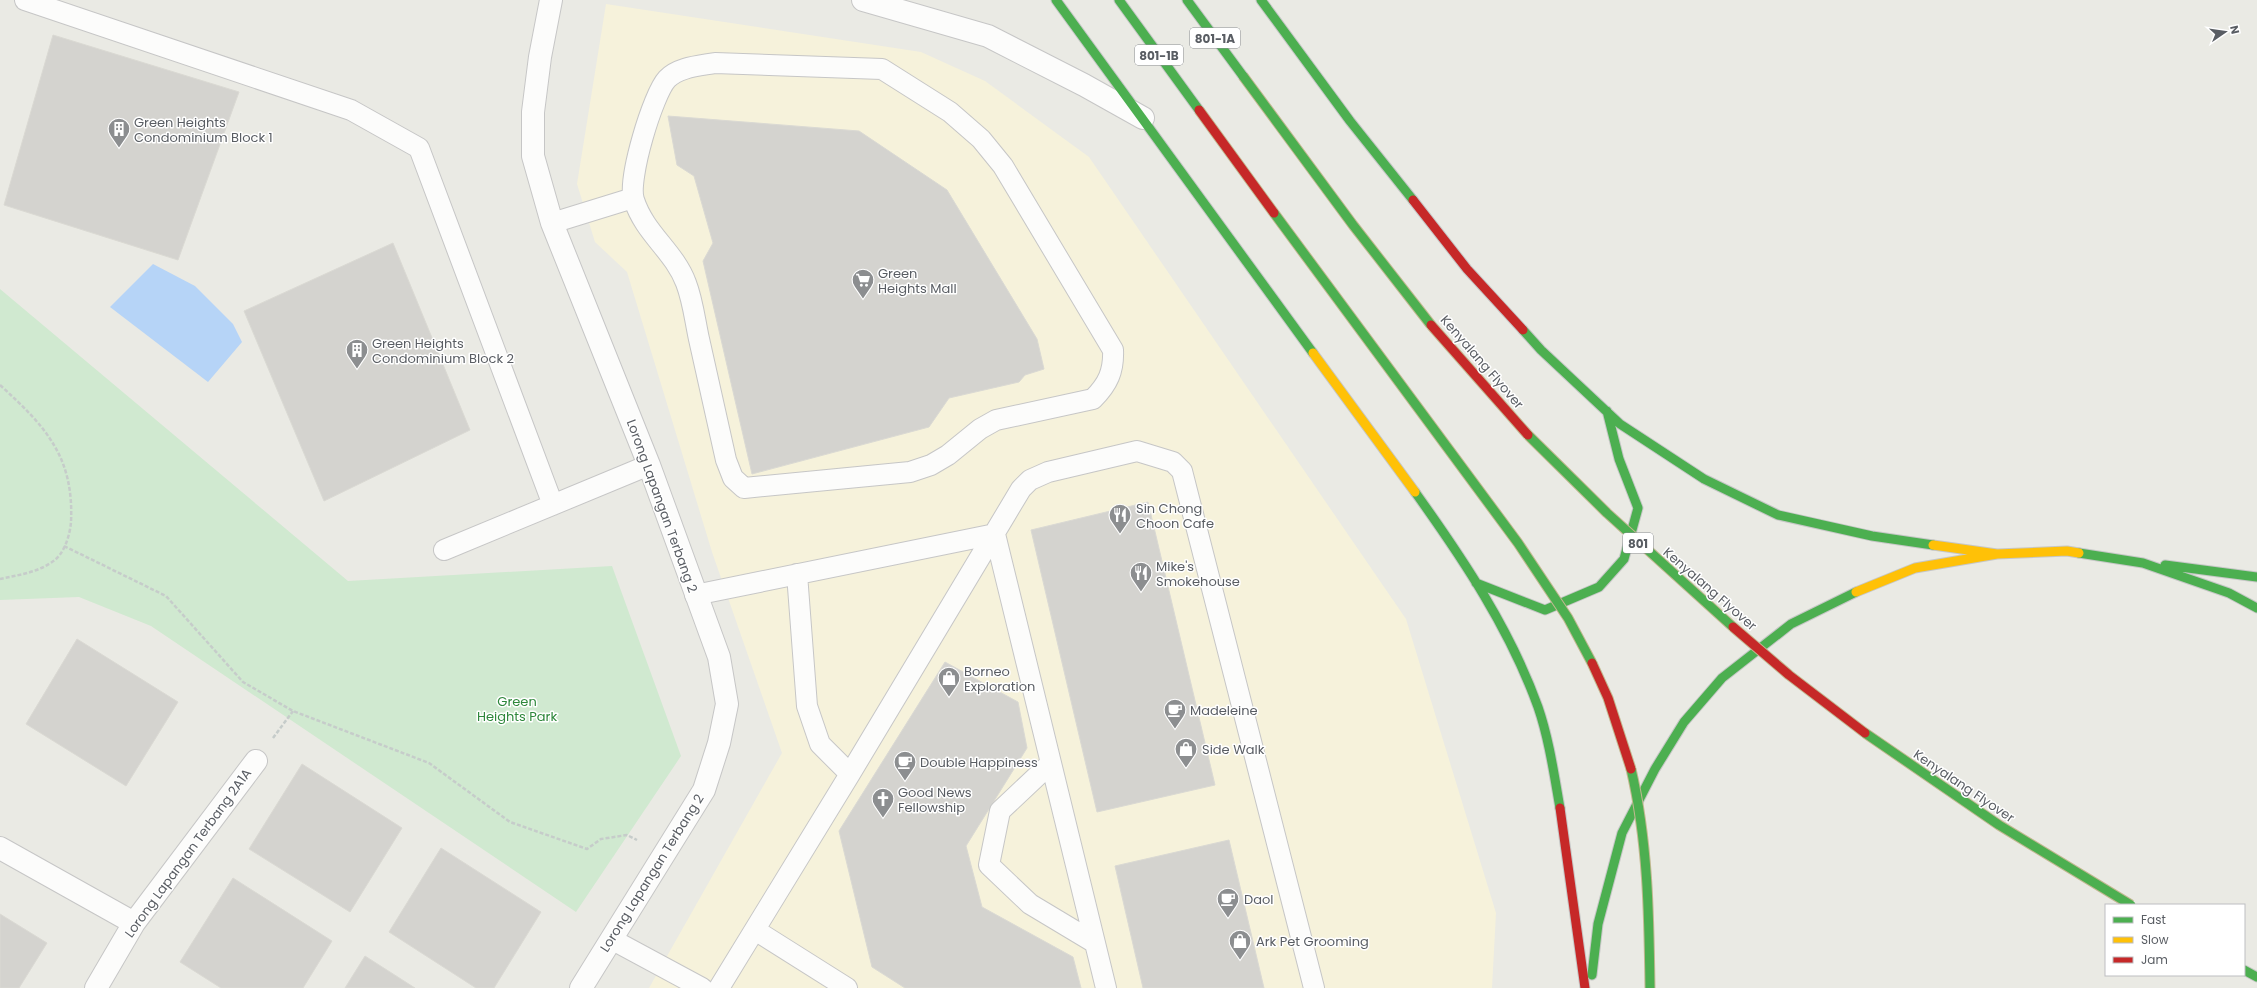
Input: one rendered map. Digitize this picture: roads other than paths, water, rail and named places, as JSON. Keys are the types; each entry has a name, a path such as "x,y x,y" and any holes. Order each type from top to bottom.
{"main road":[{"path":"1056,0 1459,554 1495,615 1517,660 1537,707 1552,760 1575,900 1585,988"},
{"name":"801-1B","path":"1119,0 1515,536 1566,612 1597,672 1623,740 1634,782 1645,850 1650,988"},
{"name":"801-1A","path":"1187,0 1243,76"},
{"path":"1260,0 1350,121 1467,268 1541,350 1620,424 1704,479 1778,515 1872,536 1997,554"},
{"name":"Kenyalang Flyover","path":"1243,76 1377,257 1469,370 1543,451 1640,546 1788,674 1915,769 2047,856 2129,904"},
{"path":"1476,583 1545,610 1599,587 1624,559 1638,508 1619,459 1607,411"},
{"path":"1590,988 1598,924 1622,833 1655,769 1684,722 1722,678 1792,624 1856,592 1915,568 1997,554 2067,551 2144,563 2257,577"},
{"path":"2144,563 2229,593 2257,608"},
{"path":"2245,971 2257,977"}],"street":[{"name":"Lorong Lapangan Terbang 2","path":"551,0 540,57 534,112 533,156 544,201 649,465 695,595 719,657 726,704 719,743 704,790 580,988"},
{"path":"862,0 988,36 1084,85 1143,118"},
{"name":"Lorong Lapangan Terbang 2A1A","path":"96,988 134,923 256,761"},
{"path":"0,848 134,923"}],"lane":[{"path":"25,0 350,110 419,148 553,505"},
{"path":"715,63 882,69 950,112 981,139 1004,166 1113,350 1114,362 1111,376 1103,389 1093,399 996,420 980,429 948,455 931,465 910,472 744,488 733,478 726,460 686,284 670,253 648,229 633,198 633,181 639,150 659,92 667,79 678,70 715,63"},
{"path":"552,223 633,198"},
{"path":"719,988 995,534 1020,489 1030,480 1048,472 1137,451 1173,462 1182,471 1314,988"},
{"path":"444,550 649,465"},
{"path":"695,595 995,534"},
{"path":"995,534 1106,988"},
{"path":"797,574 807,706 820,744 850,774"},
{"path":"1051,763 1000,811 988,865 1030,904 1095,943"},
{"path":"755,930 846,988"},
{"path":"611,939 702,988"}],"water":[{"path":"153,264 195,286 233,324 242,342 208,382 110,307"}],"place":[{"name":"Green Heights Condominium Block 1","path":"119,148"},
{"name":"Green Heights Mall","path":"863,300"},
{"name":"Green Heights Condominium Block 2","path":"357,370"},
{"name":"Sin Chong Choon Cafe","path":"1120,534"},
{"name":"Mike's Smokehouse","path":"1141,592"},
{"name":"Borneo Exploration","path":"949,698"},
{"name":"Madeleine","path":"1175,730"},
{"name":"Side Walk","path":"1186,768"},
{"name":"Double Happiness","path":"905,782"},
{"name":"Good News Fellowship","path":"883,818"},
{"name":"Daol","path":"1228,918"},
{"name":"Ark Pet Grooming","path":"1240,960"}],"park label":[{"name":"Green Heights Park","path":"517,708"}]}
